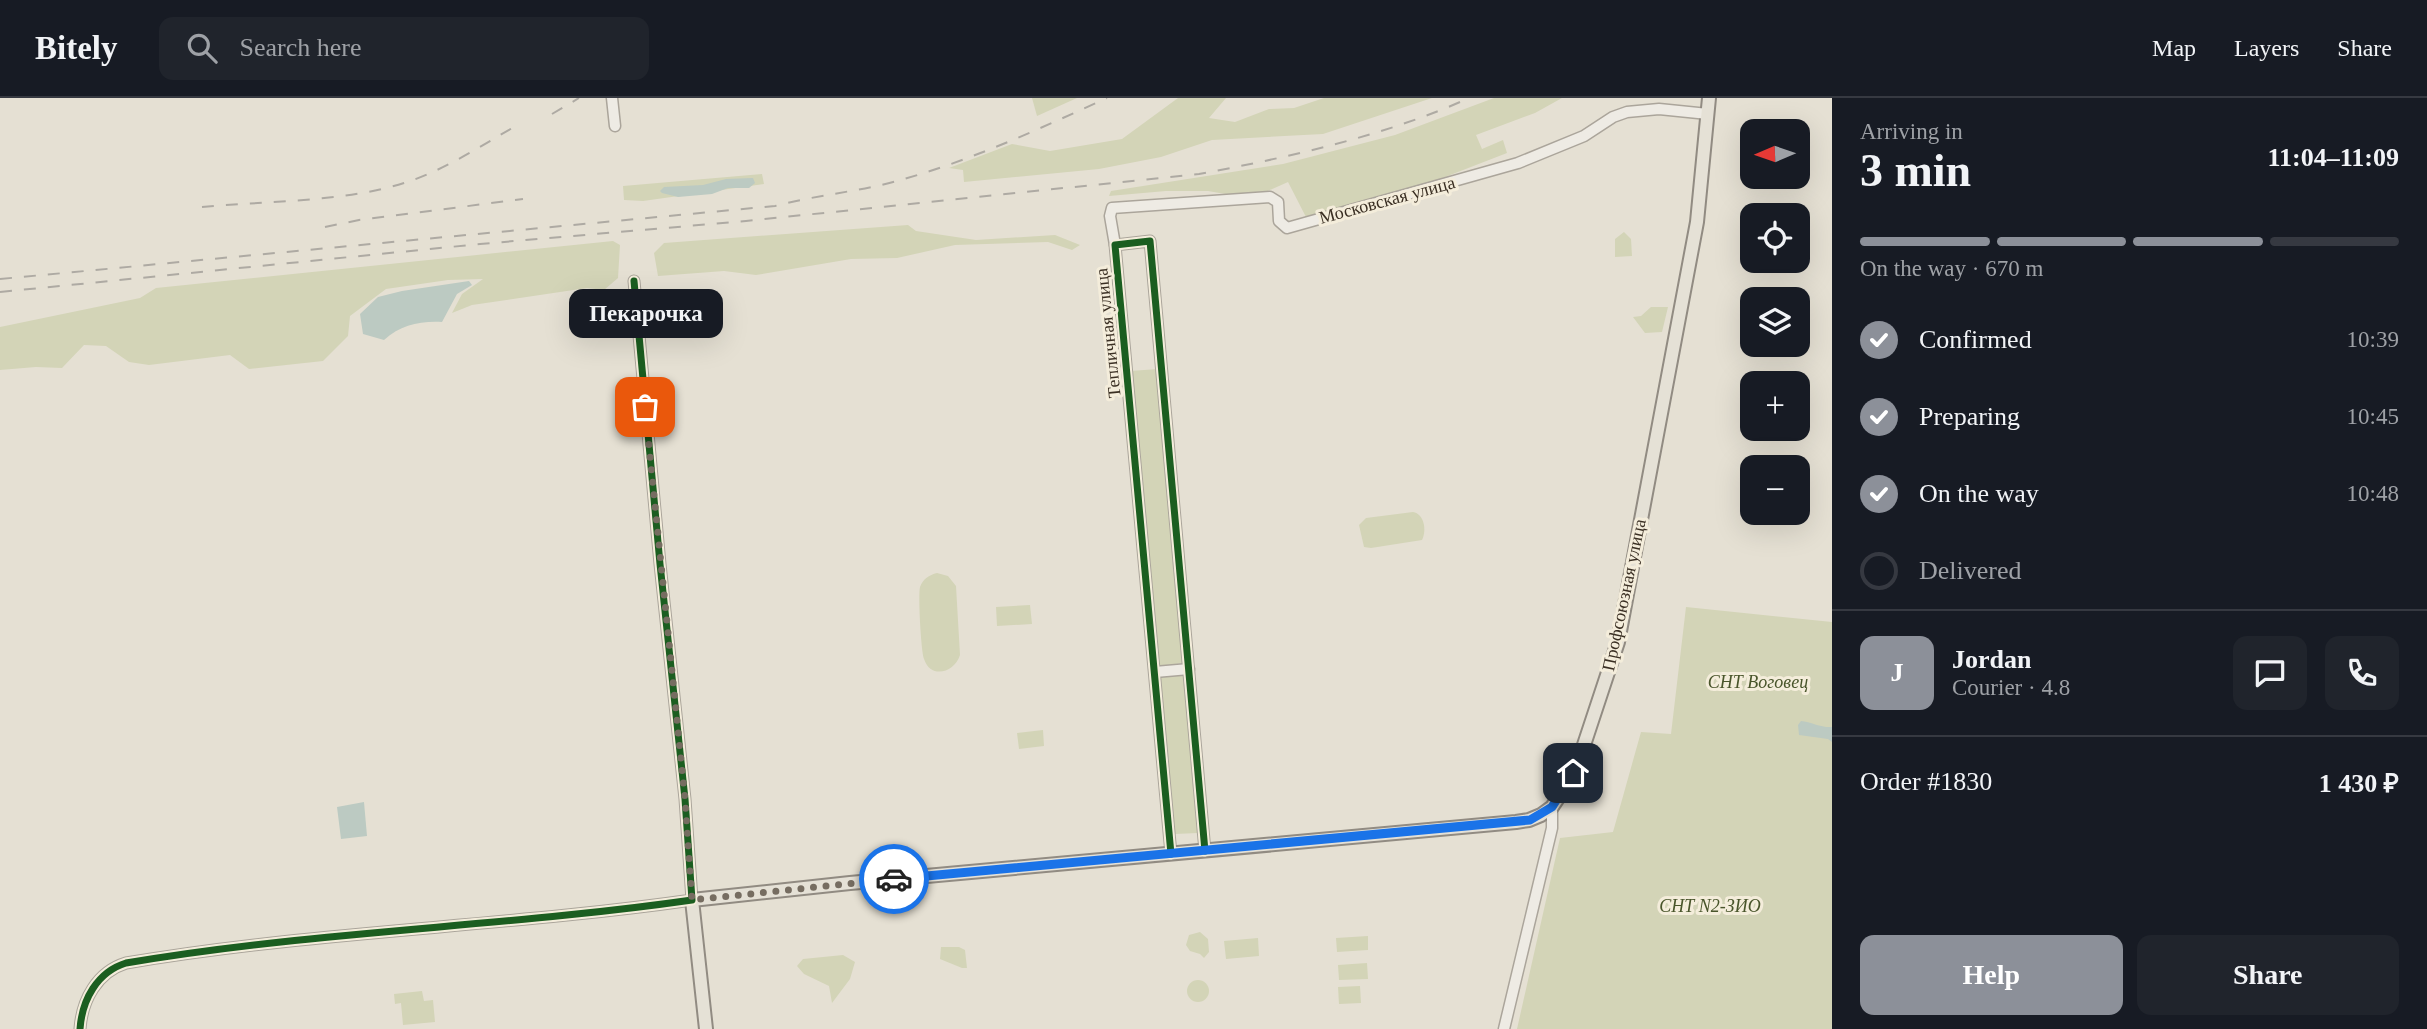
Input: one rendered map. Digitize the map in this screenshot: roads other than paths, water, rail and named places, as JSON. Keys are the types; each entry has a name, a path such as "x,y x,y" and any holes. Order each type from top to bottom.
{"main road":[{"name":"Профсоюзная улица","path":"1552,807 1579,760 1618,642 1697,222 1709,98"},
{"path":"706,1029 692,900 1530,820 1552,807"}],"street":[{"path":"612,98 615,126"},
{"name":"Московская улица","path":"1115,245 1110,216 1112,208 1270,197 1278,202 1279,221 1287,228 1518,163 1584,136 1613,117 1627,112 1659,109 1708,114"},
{"name":"Тепличная улица","path":"1171,854 1115,245 1150,241 1205,851"},
{"path":"80,1029 90,992 108,971 126,964 241,946 606,911 692,900 685,799 634,281"},
{"path":"1155,672 1189,669"},
{"path":"1504,1029 1552,828 1552,807"}],"railway":[{"path":"552,114 579,98"},
{"path":"0,279 775,206 882,185 924,173 1004,144 1107,98"},
{"path":"0,292 480,244 746,221 1199,174 1336,144 1405,123 1469,98"},
{"path":"202,207 305,200 381,189 433,172 514,127"},
{"path":"325,227 359,220 523,199"}],"place":[{"name":"Пекарочка","path":"645,407"}],"park label":[{"name":"СНТ Воговец","path":"1758,682"},
{"name":"СНТ N2-ЗИО","path":"1710,906"}]}
